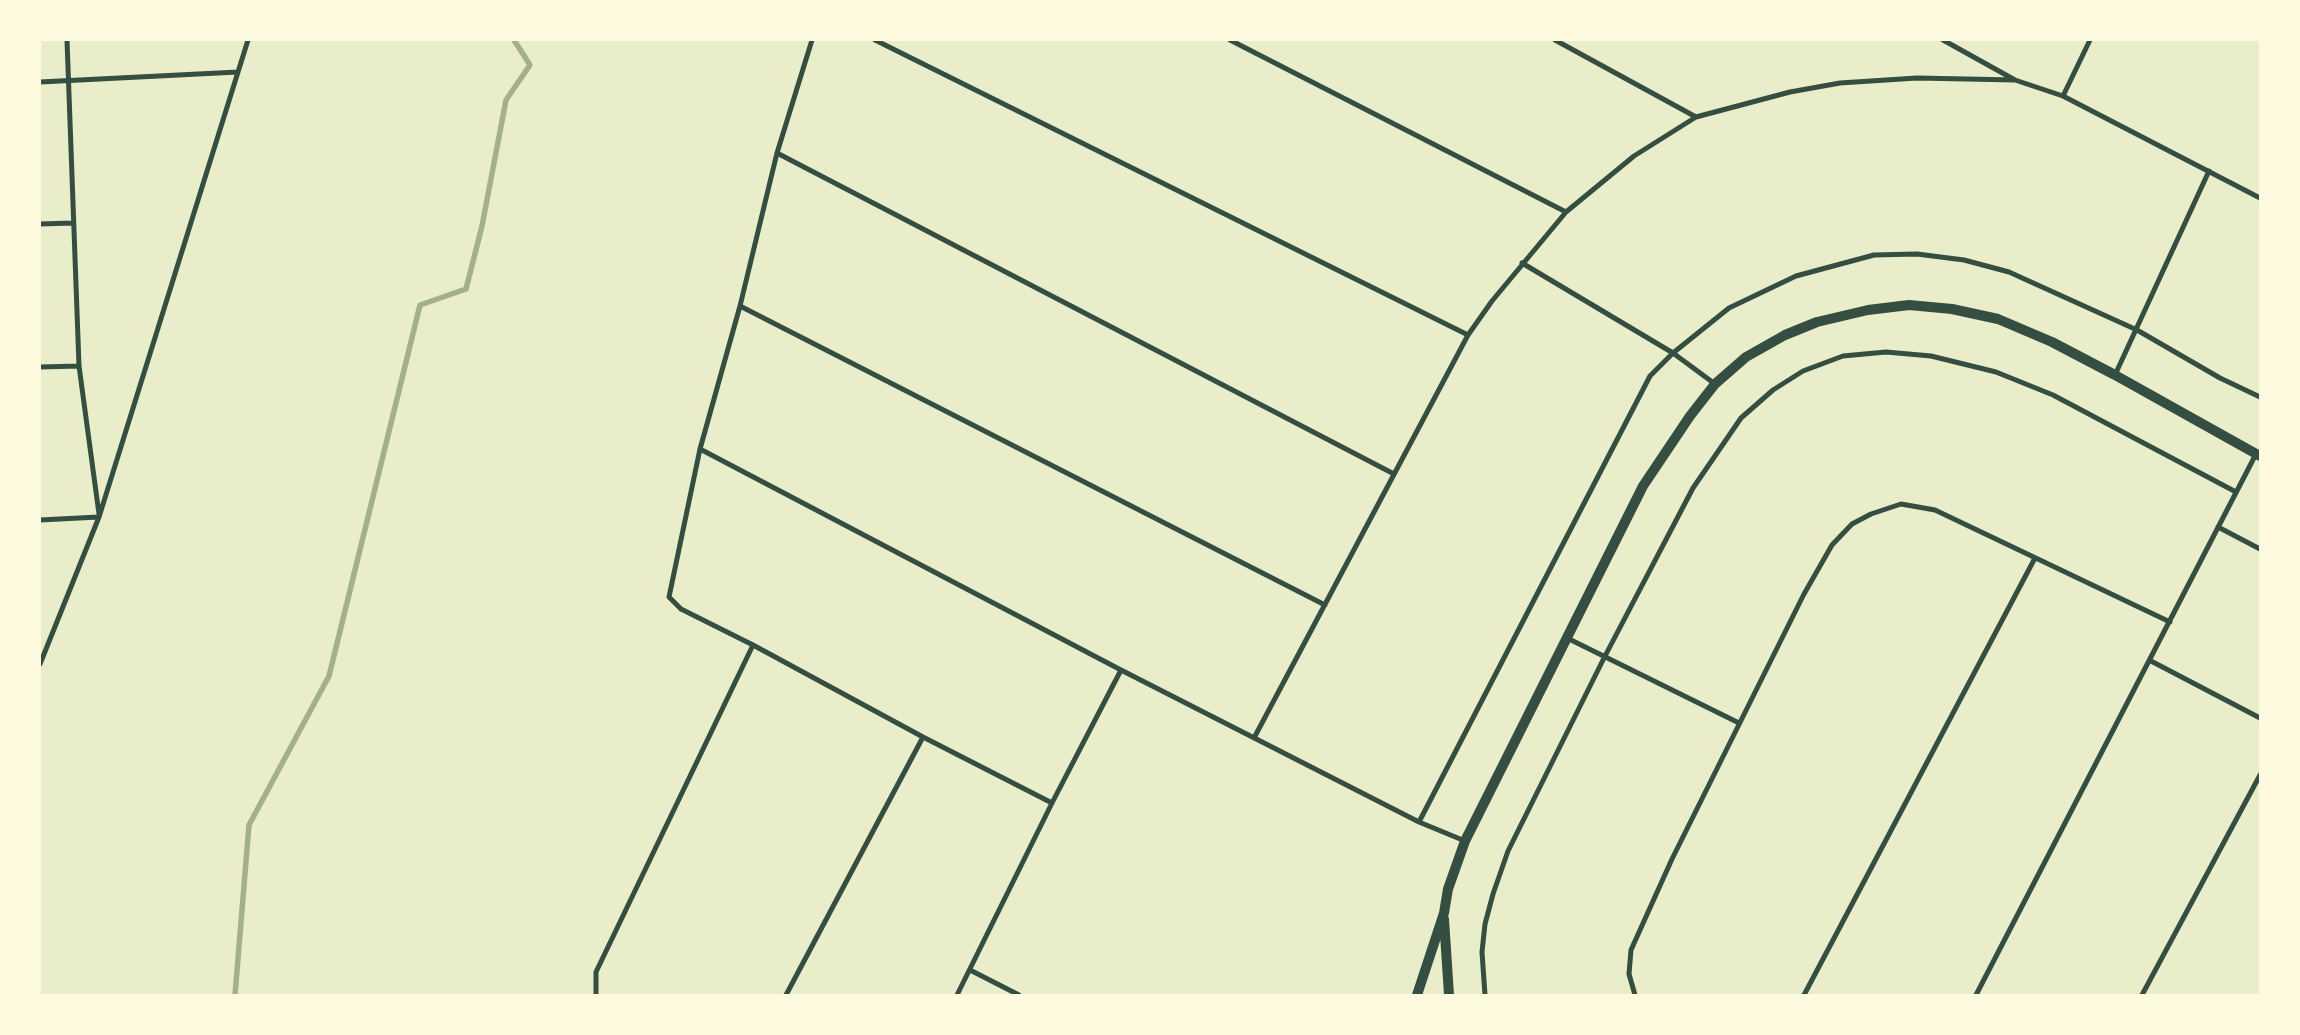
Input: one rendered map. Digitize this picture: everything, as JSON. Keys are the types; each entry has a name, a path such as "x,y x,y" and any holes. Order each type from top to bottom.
{"main road":[{"path":"1416,995 1444,912 1448,889 1464,842 1642,486 1690,416 1715,384 1746,357 1785,335 1818,322 1868,310 1909,305 1952,309 1998,319 2052,342 2258,455"},
{"path":"1444,912 1449,995"}],"street":[{"path":"66,40 79,366 99,517"},
{"path":"40,664 99,517 248,40"},
{"path":"812,40 778,153 740,306 700,449 669,597 681,609 753,645 924,738 1052,803"},
{"path":"875,40 1468,335"},
{"path":"1230,40 1566,212"},
{"path":"1555,40 1696,117"},
{"path":"1943,40 2015,80 2063,96 2260,198"},
{"path":"2063,96 2090,40"},
{"path":"40,82 238,72"},
{"path":"1254,738 1468,335 1522,263 1566,212 1634,156 1696,117 1790,92 1840,84 1917,78 2015,80"},
{"path":"778,153 1394,474"},
{"path":"2115,375 2209,171"},
{"path":"40,224 72,223"},
{"path":"1419,822 1650,376 1673,353 1729,308 1787,280 1874,255 1917,254 1964,260 2009,272 2137,330 2220,378 2260,397"},
{"path":"1522,263 1673,353 1715,384"},
{"path":"740,306 1325,605"},
{"path":"1486,995 1482,952 1492,894 1508,852 1604,658 1693,488 1741,418 1773,390 1803,371 1843,356 1886,352 1930,356 1996,372 2053,395 2236,492"},
{"path":"40,367 79,366"},
{"path":"700,449 1121,670 1419,822 1464,842"},
{"path":"1976,995 2151,661 2236,492 2258,455"},
{"path":"1635,995 1629,974 1631,950 1672,859 1804,594 1832,545 1852,524 1871,514 1901,504 1935,510 2170,622"},
{"path":"40,520 99,517"},
{"path":"2218,527 2260,549"},
{"path":"1804,995 2035,558"},
{"path":"1565,638 1739,723"},
{"path":"596,995 596,972 753,645"},
{"path":"2151,661 2260,718"},
{"path":"957,995 1052,803 1121,670"},
{"path":"786,995 924,738"},
{"path":"2142,995 2260,775"},
{"path":"970,970 1019,995"}],"waterway":[{"path":"235,995 249,825 329,676 420,305 466,289 482,226 506,100 530,65 514,40"}]}
